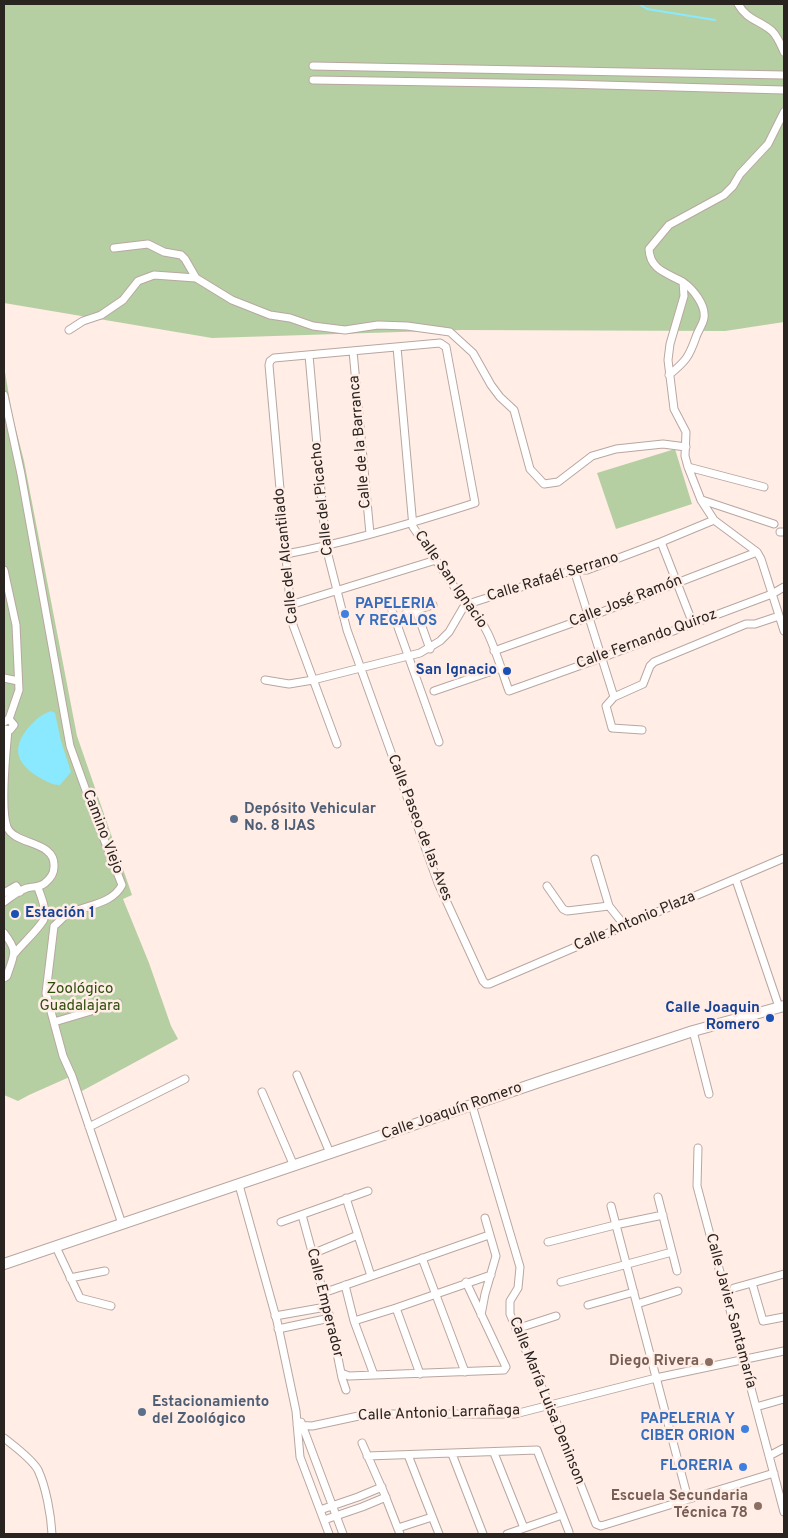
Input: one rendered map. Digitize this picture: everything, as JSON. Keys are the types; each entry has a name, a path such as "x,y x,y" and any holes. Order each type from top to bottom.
{"street":[{"path":"738,4 744,13 772,32 780,42 784,52"},
{"path":"313,66 784,75"},
{"path":"564,84 565,72"},
{"path":"313,80 784,90"},
{"path":"669,375 684,363 691,351 704,318 702,307 690,287 655,267 649,258 649,249 669,225 724,195 733,186 740,174 768,144 784,112"},
{"path":"114,248 148,244 164,252 181,255 196,278"},
{"path":"69,330 83,321 101,316 123,300 138,281 154,275 196,278 232,300 252,309 270,316 290,318 313,326 345,330 378,325 450,332 472,353 491,386 514,410 530,469 544,484 558,482 592,456 616,449 663,444 686,447"},
{"path":"683,282 684,296 670,344 668,360 674,408 686,432 685,456 688,467 701,500 714,520 757,552 761,558 784,631"},
{"path":"286,554 326,547 413,523 475,503 446,347 444,345 309,355"},
{"name":"Calle San Ignacio","path":"397,347 413,527 483,623 509,691"},
{"name":"Calle de la Barranca","path":"353,351 370,534"},
{"name":"Calle del Alcantilado","path":"309,355 274,358 269,364 293,625 337,744"},
{"name":"Calle del Picacho","path":"309,355 326,547 336,591 360,668"},
{"name":"Camino Viejo","path":"4,395 21,474 52,655 70,746 122,885 119,892 110,898 66,915 54,926 46,993 63,1056 72,1076 122,1224"},
{"path":"688,467 764,487"},
{"path":"701,500 774,524"},
{"name":"Calle Rafaél Serrano","path":"265,680 289,684 409,657 430,649 449,632 459,614 468,604 574,570 586,570 714,520"},
{"path":"661,542 693,624"},
{"name":"Calle José Ramón","path":"494,651 589,617 757,552"},
{"path":"290,605 436,560"},
{"path":"4,570 16,625 18,681 18,690 6,720 14,725 11,729 6,729 4,814 7,828 17,836 43,848 50,854 54,864 53,874 46,882 38,888 27,888 4,902"},
{"path":"574,570 614,696"},
{"name":"Calle Fernando Quiroz","path":"509,691 693,624 772,594 784,587"},
{"path":"389,602 439,742"},
{"path":"406,613 433,605"},
{"path":"416,610 430,649"},
{"path":"642,730 612,728 606,706 614,696 643,684 650,666 654,662 746,624 755,624 779,616"},
{"name":"Calle Paseo de las Aves","path":"360,668 438,883 486,984"},
{"path":"434,691 500,668"},
{"path":"4,678 18,681"},
{"name":"Calle Antonio Plaza","path":"486,984 736,880 784,858"},
{"path":"595,859 609,906 625,926"},
{"path":"736,880 781,1007"},
{"path":"4,893 16,886 20,892"},
{"path":"547,886 567,911 609,906"},
{"path":"4,978 7,976 14,953 38,929 44,918 44,909 38,888"},
{"path":"4,933 12,944 14,953"},
{"path":"54,1022 118,1003"},
{"name":"Calle Joaquín Romero","path":"4,1264 693,1031 781,1007"},
{"path":"693,1031 709,1094"},
{"path":"297,1075 330,1153"},
{"path":"89,1127 185,1080"},
{"path":"262,1092 294,1166"},
{"name":"Calle María Luisa Deninson","path":"472,1105 520,1268 518,1288 510,1301 510,1314 550,1406 596,1524 601,1526 688,1499"},
{"name":"Calle Javier Santamaría","path":"698,1148 697,1186 769,1456 782,1497 784,1512"},
{"path":"239,1185 276,1316 300,1425 343,1534"},
{"path":"281,1222 368,1191"},
{"path":"658,1197 677,1271"},
{"path":"346,1198 371,1276"},
{"path":"611,1206 688,1499 774,1473"},
{"name":"Calle Emperador","path":"302,1215 330,1318 346,1390"},
{"path":"548,1242 663,1215"},
{"path":"481,1315 484,1294 496,1256 485,1218"},
{"path":"312,1254 358,1235"},
{"path":"323,1293 489,1235"},
{"path":"56,1246 80,1298 111,1306"},
{"path":"561,1282 672,1252"},
{"path":"422,1258 464,1372"},
{"path":"70,1278 105,1271"},
{"path":"354,1321 491,1274"},
{"path":"734,1288 784,1274"},
{"path":"341,1373 349,1376 504,1370 506,1367 466,1282"},
{"path":"752,1283 763,1322 784,1317"},
{"path":"345,1285 354,1321 374,1375"},
{"path":"637,1304 678,1291"},
{"path":"588,1306 634,1292"},
{"path":"276,1316 326,1307"},
{"path":"396,1308 420,1374"},
{"path":"294,1313 297,1325"},
{"path":"516,1329 556,1316"},
{"path":"278,1329 330,1318"},
{"name":"Calle Antonio Larrañaga","path":"300,1425 312,1426 368,1414 514,1414 656,1378 784,1352"},
{"path":"756,1407 784,1399"},
{"path":"300,1425 300,1457 329,1534"},
{"path":"4,1438 38,1469 47,1499 52,1534"},
{"path":"362,1443 399,1531 432,1517"},
{"path":"769,1456 784,1448"},
{"path":"367,1456 537,1450 569,1532"},
{"path":"494,1453 524,1528"},
{"path":"452,1454 483,1534"},
{"path":"408,1455 439,1534"},
{"path":"320,1510 382,1487"},
{"path":"358,1497 362,1507"},
{"path":"324,1520 386,1497"},
{"path":"507,1534 562,1515"}],"green space":[{"path":"4,4 784,4 784,322 725,331 462,330 212,338 4,303"},
{"name":"Zoológico Guadalajara","path":"4,366 77,736 132,895 123,899 149,963 171,1026 178,1039 80,1092 74,1075 18,1101 4,1095"},
{"path":"675,449 692,504 616,529 597,473"}],"water":[{"path":"51,711 55,713 61,741 71,772 60,785 53,784 33,774 22,762 18,749 23,735 29,727 44,714"}],"waterway":[{"path":"639,4 647,9 715,20"}],"place":[{"name":"PAPELERIA Y REGALOS","path":"345,614"},
{"name":"San Ignacio","path":"507,671"},
{"name":"Depósito Vehicular No. 8 IJAS","path":"234,819"},
{"name":"Estación 1","path":"15,914"},
{"name":"Calle Joaquin Romero","path":"770,1018"},
{"name":"Diego Rivera","path":"709,1362"},
{"name":"Estacionamiento del Zoológico","path":"142,1412"},
{"name":"PAPELERIA Y CIBER ORION","path":"745,1429"},
{"name":"FLORERIA","path":"743,1467"},
{"name":"Escuela Secundaria Técnica 78","path":"758,1506"}]}
